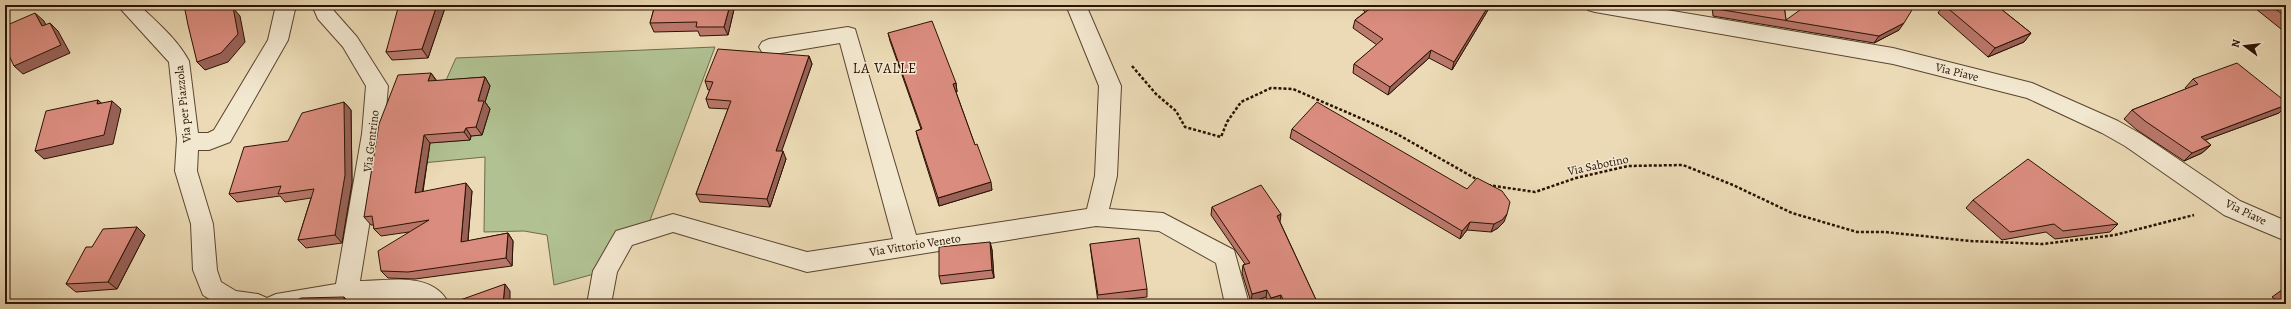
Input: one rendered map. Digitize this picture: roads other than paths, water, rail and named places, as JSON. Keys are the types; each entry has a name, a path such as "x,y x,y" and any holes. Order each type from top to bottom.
{"street":[{"name":"Via per Piazzola","path":"127,5 168,46 179,61 188,139 186,171 202,224 205,270 211,288 232,301 258,304"},
{"path":"188,139 204,143 212,142 222,136 278,40 286,5"},
{"name":"Via Gentrino","path":"322,5 325,14 350,42 377,86 373,134 346,292"},
{"path":"1076,5 1110,86 1106,176 1096,217"},
{"name":"Via Piave","path":"1595,5 1893,56 2032,91 2110,127 2134,140 2227,204 2286,231"},
{"path":"769,47 848,34 907,246"},
{"name":"Via Vittorio Veneto","path":"599,304 605,271 624,238 673,223 807,262 1096,217 1163,222 1226,256 1237,304"},
{"path":"276,304 346,292 417,290 432,297 438,304"}],"district":[{"name":"LA VALLE","path":"885,68"}]}
